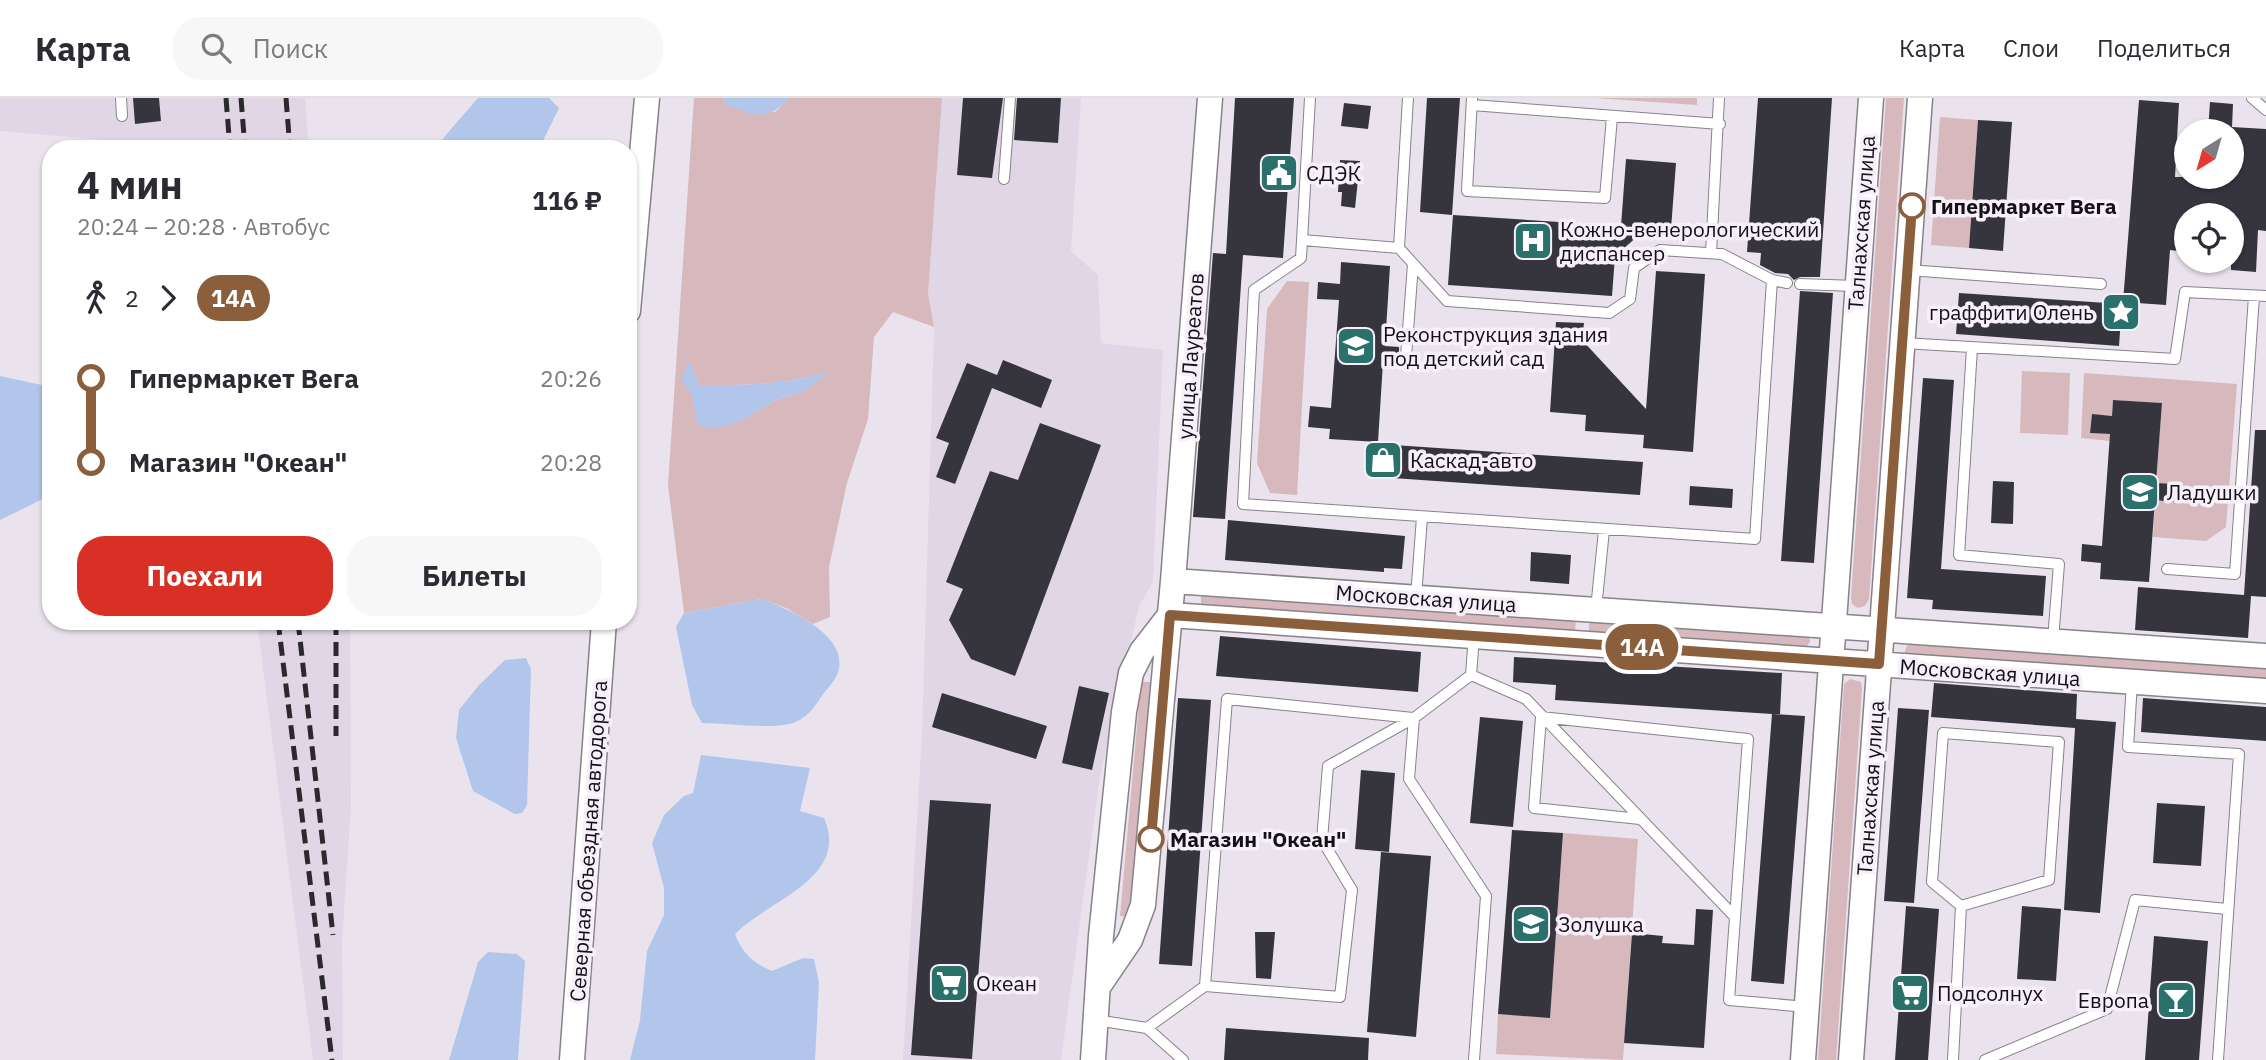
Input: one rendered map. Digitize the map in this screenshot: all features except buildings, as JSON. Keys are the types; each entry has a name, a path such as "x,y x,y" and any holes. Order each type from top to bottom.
{"street":[{"path":"637,210 647,98"},
{"name":"улица Лауреатов","path":"1098,987 1130,940 1143,905 1173,581 1210,98"},
{"name":"Талнахская улица","path":"1803,1060 1827,738 1829,661 1871,98"},
{"name":"Талнахская улица","path":"1851,1060 1920,98"},
{"name":"Московская улица","path":"1173,581 2266,656"},
{"path":"1093,1060 1112,810 1126,699 1131,673 1142,650 1170,615"},
{"name":"Московская улица","path":"1170,615 2266,691"},
{"name":"Северная объездная автодорога","path":"572,1060 603,630"}],"lane":[{"path":"121,98 122,116"},
{"path":"1004,179 1010,98"},
{"path":"1310,98 1301,258 1254,290 1243,504 1755,539 1772,280"},
{"path":"1399,248 1408,98"},
{"path":"1711,253 1720,124 1719,98"},
{"path":"2252,98 2266,110"},
{"path":"1612,117 1605,198 1467,191 1472,102 1612,117 1720,124"},
{"path":"1302,240 1399,248 1447,301 1609,313 1630,299 1634,268 1660,250 1722,254 1772,280 1787,283"},
{"path":"1406,357 1413,264"},
{"path":"1908,270 2101,284"},
{"path":"1800,284 1857,286"},
{"path":"1902,343 2175,359 2185,292 2266,296"},
{"path":"2167,569 2235,575 2254,296"},
{"path":"1972,348 1959,555 2059,564 2053,642"},
{"path":"1416,598 1422,517"},
{"path":"1596,610 1604,530"},
{"path":"1147,1028 1205,986 1340,997 1352,890 1322,840 1328,766 1414,718 1471,675 1474,636"},
{"path":"1471,675 1526,699 1735,917"},
{"path":"2132,682 2128,747 2239,754 2218,1060"},
{"path":"1205,986 1227,699 1414,718"},
{"path":"1541,717 1534,807 1640,819"},
{"path":"1541,717 1748,739 1728,1000 1807,1007"},
{"path":"1414,718 1409,779 1486,896 1474,1060"},
{"path":"1943,733 2059,741 2049,880 1961,906 1932,882 1943,733"},
{"path":"1986,1060 2107,1009 2135,900 2227,909"},
{"path":"1952,1060 1961,906"},
{"path":"1096,1020 1147,1028 1183,1060"}],"shaded area":[{"path":"0,98 305,98 308,140 103,140 0,131"},
{"path":"694,98 723,98 726,105 775,112 789,98 942,98 928,294 934,327 893,312 874,337 868,419 847,483 829,567 830,617 813,624 786,608 761,599 684,613 668,485","holes":["689,363 700,385 780,382 828,372 803,392 775,400 741,421 697,424"]},
{"path":"942,98 1081,98 1071,251 1098,275 1101,343 1163,350 1153,582 1139,606 1100,777 1061,1060 903,1060 922,734 934,327 928,294"},
{"path":"1595,98 1697,98 1697,105"},
{"path":"1886,98 1904,98 1869,599 1865,606 1858,608 1852,604 1851,597"},
{"path":"1940,117 1978,120 1969,248 1931,245"},
{"path":"1287,281 1309,282 1297,495 1270,493 1257,463 1267,309"},
{"path":"2022,371 2070,373 2068,435 2020,433"},
{"path":"2084,373 2237,384 2226,527 2206,541 2153,537 2155,500 2173,501 2174,484 2156,483 2162,403 2113,400 2112,416 2092,415 2090,433 2110,434 2110,441 2081,438"},
{"path":"1201,595 1576,615 1575,634 1201,606"},
{"path":"1589,616 1809,635 1810,642 1806,647 1589,634"},
{"path":"258,630 350,630 351,806 342,942 343,1060 313,1060"},
{"path":"1908,643 2266,665 2266,682 1904,654"},
{"path":"1850,679 1861,682 1862,689 1836,1060 1818,1060 1844,684"},
{"path":"1141,682 1151,682 1130,917 1120,916"},
{"path":"1563,833 1638,839 1623,1060 1496,1054 1498,1014 1550,1017"}],"water":[{"path":"478,98 549,98 559,108 543,140 443,140"},
{"path":"723,98 789,98 774,111 760,115 726,105"},
{"path":"689,362 700,385 783,382 831,371 803,392 775,400 741,421 713,429 697,424 692,395 681,379"},
{"path":"0,376 42,385 42,499 0,520"},
{"path":"761,599 801,617 827,636 836,648 839,661 837,675 810,712 795,722 769,726 702,723 692,705 676,627 684,613"},
{"path":"526,658 531,669 527,805 522,813 515,814 473,791 456,738 459,710 479,685 505,660"},
{"path":"701,755 810,768 800,811 824,818 829,839 826,857 816,873 801,886 735,934 749,957 772,971 803,958 814,959 819,983 815,1060 630,1060 640,1020 647,951 664,915 664,888 652,843 664,815 684,796 693,793"},
{"path":"488,952 517,954 525,961 518,1060 449,1060 478,962"}],"railway":[{"path":"226,98 229,140"},
{"path":"241,98 244,140"},
{"path":"286,98 289,140"},
{"path":"279,630 332,1060"},
{"path":"299,630 333,935"},
{"path":"336,630 336,736"}],"bus line":[{"name":"14А","path":"1151,839 1170,615 1879,664 1912,206"}],"place":[{"name":"СДЭК","path":"1279,173"},
{"name":"Гипермаркет Вега","path":"1912,206"},
{"name":"Кожно-венерологический диспансер","path":"1533,241"},
{"name":"граффити Олень","path":"2121,312"},
{"name":"Реконструкция здания под детский сад","path":"1356,346"},
{"name":"Каскад-авто","path":"1383,460"},
{"name":"Ладушки","path":"2140,492"},
{"name":"Магазин \"Океан\"","path":"1151,839"},
{"name":"Золушка","path":"1531,924"},
{"name":"Океан","path":"949,983"},
{"name":"Подсолнух","path":"1910,993"},
{"name":"Европа","path":"2176,1000"}]}
